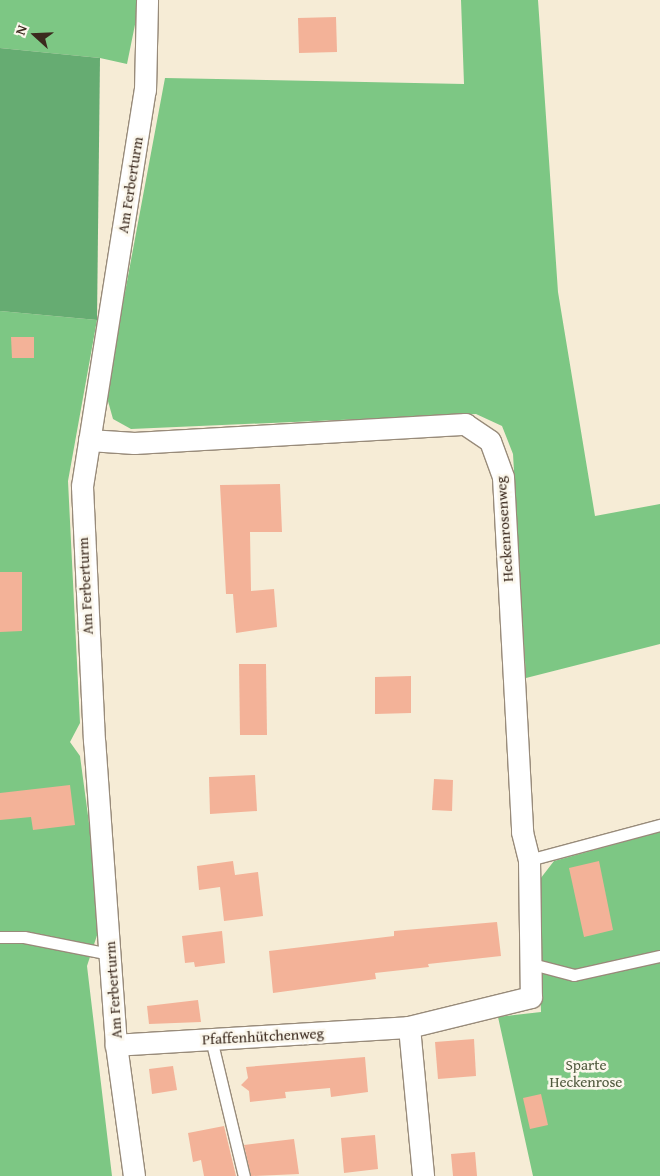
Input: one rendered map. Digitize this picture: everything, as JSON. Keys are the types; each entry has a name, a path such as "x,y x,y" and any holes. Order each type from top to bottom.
{"street":[{"name":"Am Ferberturm","path":"134,1176 116,1044 83,554 82,486 145,90 147,0"},
{"name":"Heckenrosenweg","path":"89,440 134,443 465,424 490,441 503,477 522,832 530,860"},
{"name":"Pfaffenhütchenweg","path":"116,1044 410,1027 531,997 530,860"},
{"path":"410,1027 423,1176"}],"lane":[{"path":"530,860 660,825"},
{"path":"0,937 24,937 110,954"},
{"path":"532,964 574,975 660,956"},
{"path":"211,1039 244,1176"}],"green space":[{"path":"0,0 140,0 127,64 100,58 0,48"},
{"path":"461,0 538,0 558,292 595,516 660,504 660,644 526,678 513,454 502,426 476,414 131,429 113,419 106,394 165,78 464,84"},
{"path":"0,48 100,58 97,320 0,311"},
{"path":"0,311 97,320 68,481 80,723 70,742 80,756 102,920 87,966 112,1176 0,1176"},
{"name":"Sparte Heckenrose","path":"660,832 660,1176 533,1176 498,1017 541,1012 537,883 554,861"}],"building":[{"path":"336,17 337,52 299,53 298,18"},
{"path":"11,337 34,337 34,358 12,358"},
{"path":"280,484 282,532 250,532 251,591 274,589 277,627 236,633 233,594 226,594 220,485"},
{"path":"0,572 22,572 22,631 0,632"},
{"path":"239,664 266,664 267,735 240,735"},
{"path":"411,676 411,713 375,714 375,677"},
{"path":"255,775 257,811 210,814 209,777"},
{"path":"434,779 453,780 452,811 432,810"},
{"path":"70,785 75,825 33,830 31,817 0,820 0,793"},
{"path":"233,861 235,875 258,872 263,916 224,921 220,887 199,890 197,866"},
{"path":"599,861 613,930 584,937 569,868"},
{"path":"497,922 501,956 428,964 429,967 375,973 376,979 273,993 269,951 394,936 394,931"},
{"path":"222,931 225,963 195,967 194,962 185,963 182,936"},
{"path":"198,1000 201,1022 149,1024 147,1006"},
{"path":"474,1039 476,1076 438,1079 435,1042"},
{"path":"365,1057 368,1092 331,1097 330,1088 285,1092 286,1098 250,1102 249,1091 241,1085 248,1078 246,1067"},
{"path":"173,1066 177,1090 152,1094 149,1069"},
{"path":"541,1094 548,1125 530,1129 523,1098"},
{"path":"224,1126 236,1176 204,1176 201,1160 193,1162 188,1133"},
{"path":"375,1135 378,1169 344,1173 341,1138"},
{"path":"294,1139 299,1174 251,1176 244,1145"},
{"path":"475,1152 477,1176 453,1176 451,1154"}]}
